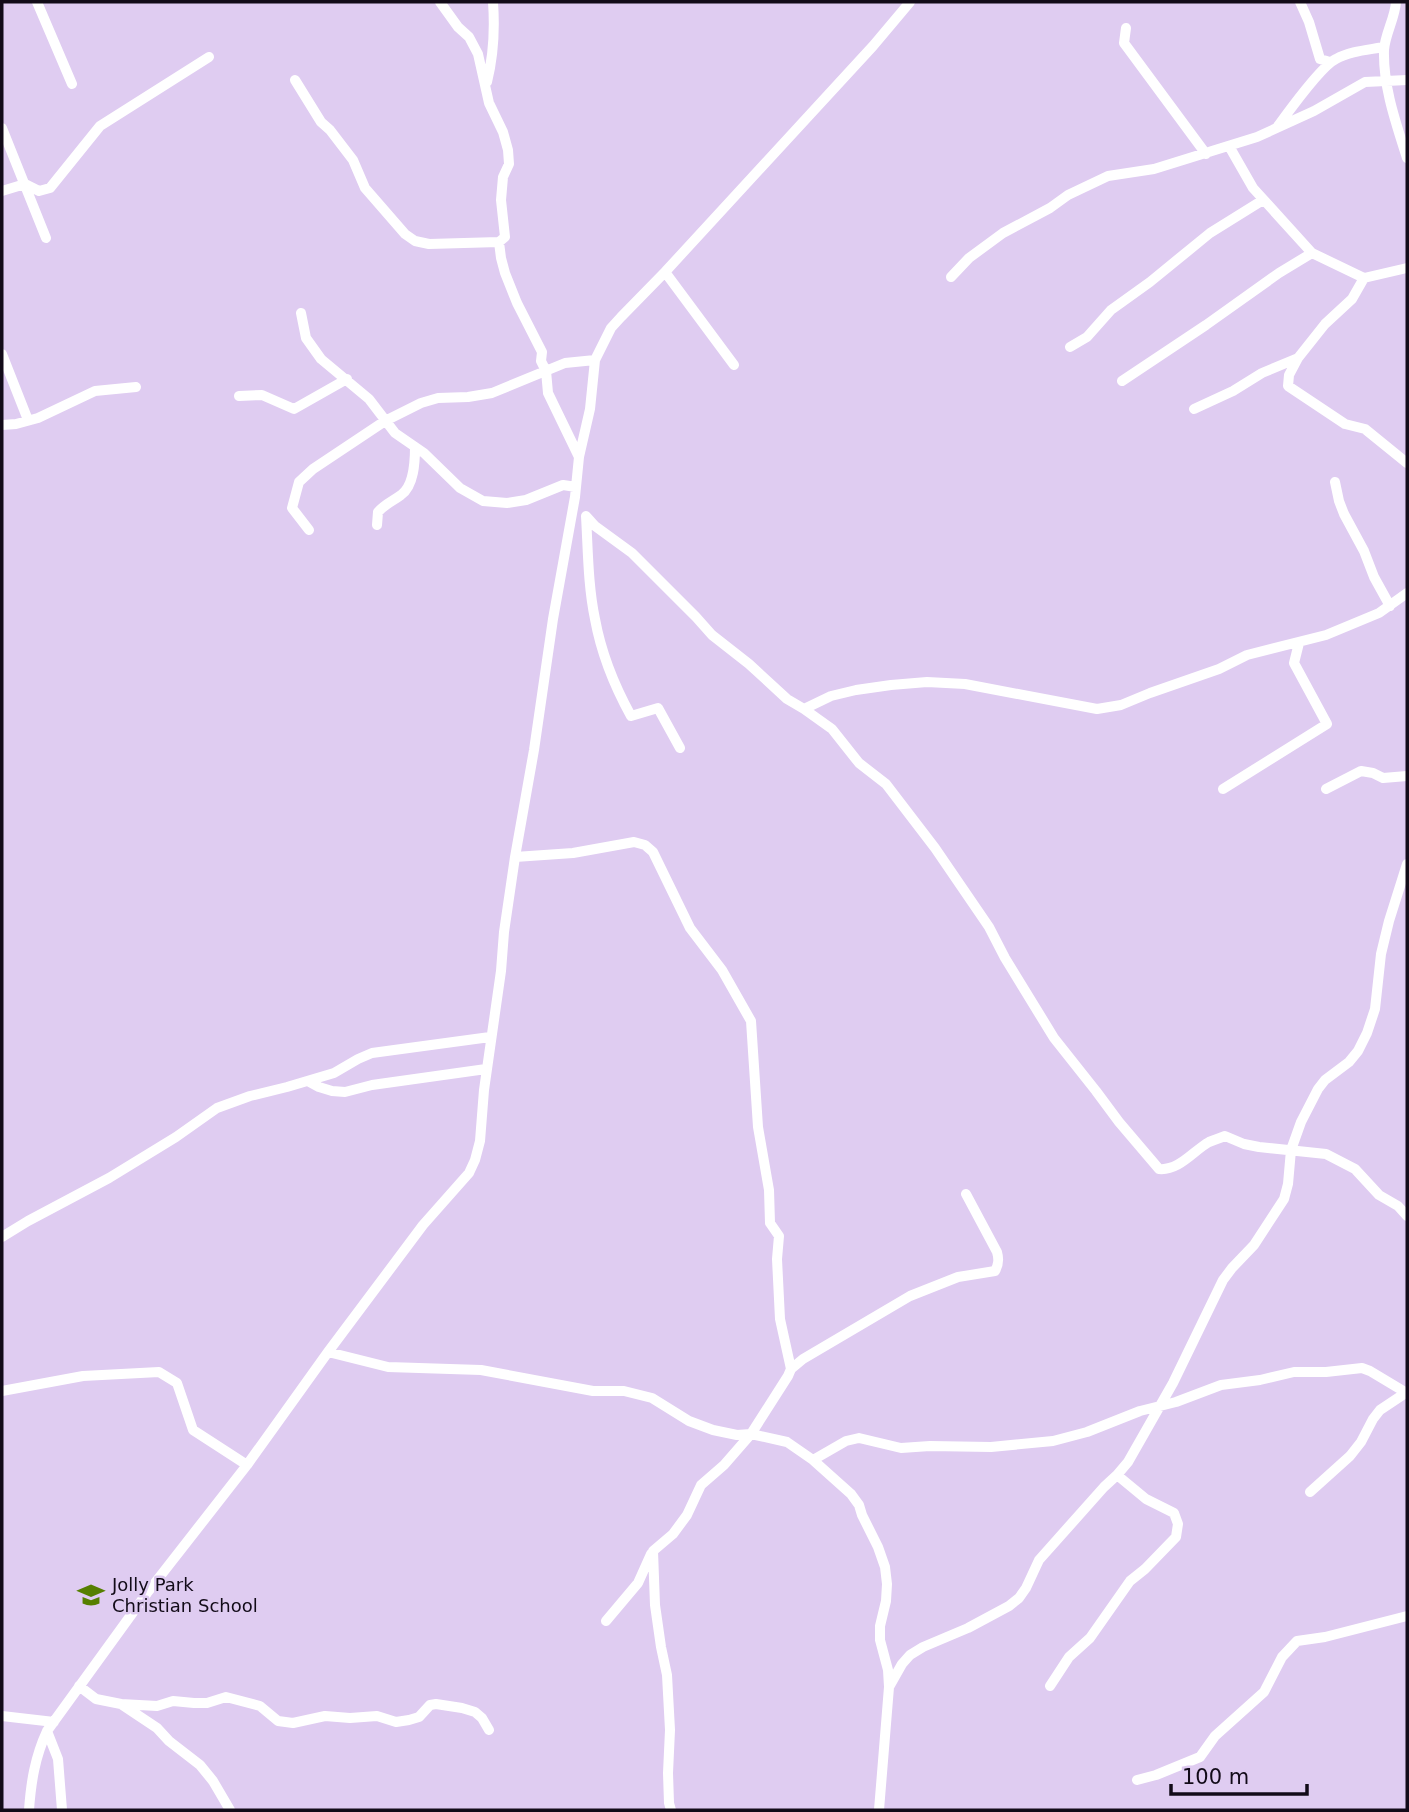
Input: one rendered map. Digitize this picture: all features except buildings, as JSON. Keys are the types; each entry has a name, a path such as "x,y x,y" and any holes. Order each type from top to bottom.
{"street":[{"path":"37,2 72,84"},
{"path":"295,80 321,122 353,160 365,188 405,234 415,241 429,244 499,242 505,237 501,200 503,177 509,164 508,150 503,132 489,103 478,54 469,37 440,2"},
{"path":"486,84 493,50 493,2"},
{"path":"29,1810 38,1750 79,1686 147,1593 247,1465 423,1225 468,1173 475,1160 480,1141 486,1069 515,857 576,492 579,457 590,409 595,360 611,328 666,272 910,2"},
{"path":"1300,2 1320,59 1329,62"},
{"path":"1396,2 1384,47 1386,81 1407,158"},
{"path":"1126,28 1124,43 1206,154"},
{"path":"1277,128 1329,62 1347,54 1384,47"},
{"path":"2,191 25,184 39,191 50,188 100,126 209,57"},
{"path":"951,278 969,258 1003,233 1094,182 1108,176 1154,169 1229,146 1314,111 1365,82 1407,80"},
{"path":"2,128 46,238"},
{"path":"1229,146 1253,188 1312,253 1364,278 1407,268"},
{"path":"1070,346 1087,337 1111,310 1210,233 1263,200"},
{"path":"499,242 505,273 542,352 541,361 548,393 579,457"},
{"path":"1122,381 1279,272 1312,253"},
{"path":"666,272 734,365"},
{"path":"1364,278 1352,299 1325,324 1298,358 1289,376 1288,386 1345,424 1365,429 1407,463"},
{"path":"301,313 306,338 321,359 369,399 395,433 424,453 460,488 483,501 508,503 526,500 563,485 576,492 586,516 595,621 620,697 631,716 658,708 680,748"},
{"path":"542,352 565,363"},
{"path":"2,354 28,420"},
{"path":"1194,409 1233,391 1262,373 1298,358"},
{"path":"309,530 292,508 299,482 323,461 385,421 421,403 438,398 492,393 565,363 595,360"},
{"path":"239,396 262,395 294,408 347,379"},
{"path":"2,425 38,418 95,391 136,387"},
{"path":"377,524 378,512 385,504 404,493 415,468 415,447"},
{"path":"1335,482 1344,514 1390,606"},
{"path":"586,516 595,526 632,553 712,635 787,699 832,729 859,763 886,784 935,848 989,927 1054,1038 1159,1169 1175,1166 1209,1142 1225,1136 1259,1147 1326,1154 1355,1169 1378,1195 1398,1206 1407,1216"},
{"path":"804,709 831,696 856,690 927,682 965,684 1097,709 1121,705 1150,692 1219,669 1247,655 1326,635 1364,620 1407,593"},
{"path":"1223,789 1327,724 1294,663 1299,643"},
{"path":"1326,789 1361,771 1383,778 1407,776"},
{"path":"515,857 573,853 634,842 645,845 653,852 690,928 722,970 742,1003 751,1021 758,1127 769,1190 771,1223 779,1236 777,1259 780,1318 791,1369"},
{"path":"889,1687 910,1655 968,1628 1019,1598 1039,1560 1117,1475 1142,1438 1223,1280 1254,1245 1284,1199 1291,1150 1301,1122 1318,1089 1325,1080 1349,1062 1367,1033 1375,1009 1381,954 1407,864"},
{"path":"2,1237 109,1178 217,1108 334,1073 372,1054 490,1037"},
{"path":"308,1081 332,1091 345,1091 486,1069"},
{"path":"606,1621 638,1583 653,1551 673,1534 687,1515 701,1485 724,1465 751,1434 791,1369 837,1338 910,1296 958,1277 995,1270 999,1259 997,1252 967,1194"},
{"path":"328,1352 388,1367 481,1370 593,1391 624,1391 652,1398 689,1422 713,1430 737,1435 751,1434 787,1443 813,1460 851,1494 859,1505 885,1567 886,1601 880,1626 880,1640 888,1670 889,1687 879,1810"},
{"path":"813,1460 846,1441 859,1438 901,1448 991,1447 1053,1441 1087,1432 1140,1411 1176,1402 1221,1385 1294,1372 1362,1368 1406,1392 1380,1409 1361,1442 1310,1492"},
{"path":"2,1391 83,1376 159,1372 177,1383 193,1430 247,1465"},
{"path":"1050,1686 1069,1657 1090,1639 1130,1581 1176,1537 1178,1524 1174,1513 1146,1499 1117,1475"},
{"path":"653,1551 655,1605 660,1647 667,1675 671,1810"},
{"path":"1137,1780 1200,1757 1215,1736 1264,1692 1282,1657 1297,1641 1325,1637 1407,1616"},
{"path":"79,1686 96,1699 121,1704 157,1706 173,1701 207,1703 226,1697 260,1706 278,1721 293,1723 325,1716 377,1716 396,1722 419,1717 430,1705 436,1704 474,1712 482,1718 489,1730"},
{"path":"121,1704 157,1728 200,1765 230,1810"},
{"path":"2,1716 51,1727"},
{"path":"51,1727 58,1759 62,1810"}],"place":[{"name":"Jolly Park Christian School","path":"91,1595"}]}
